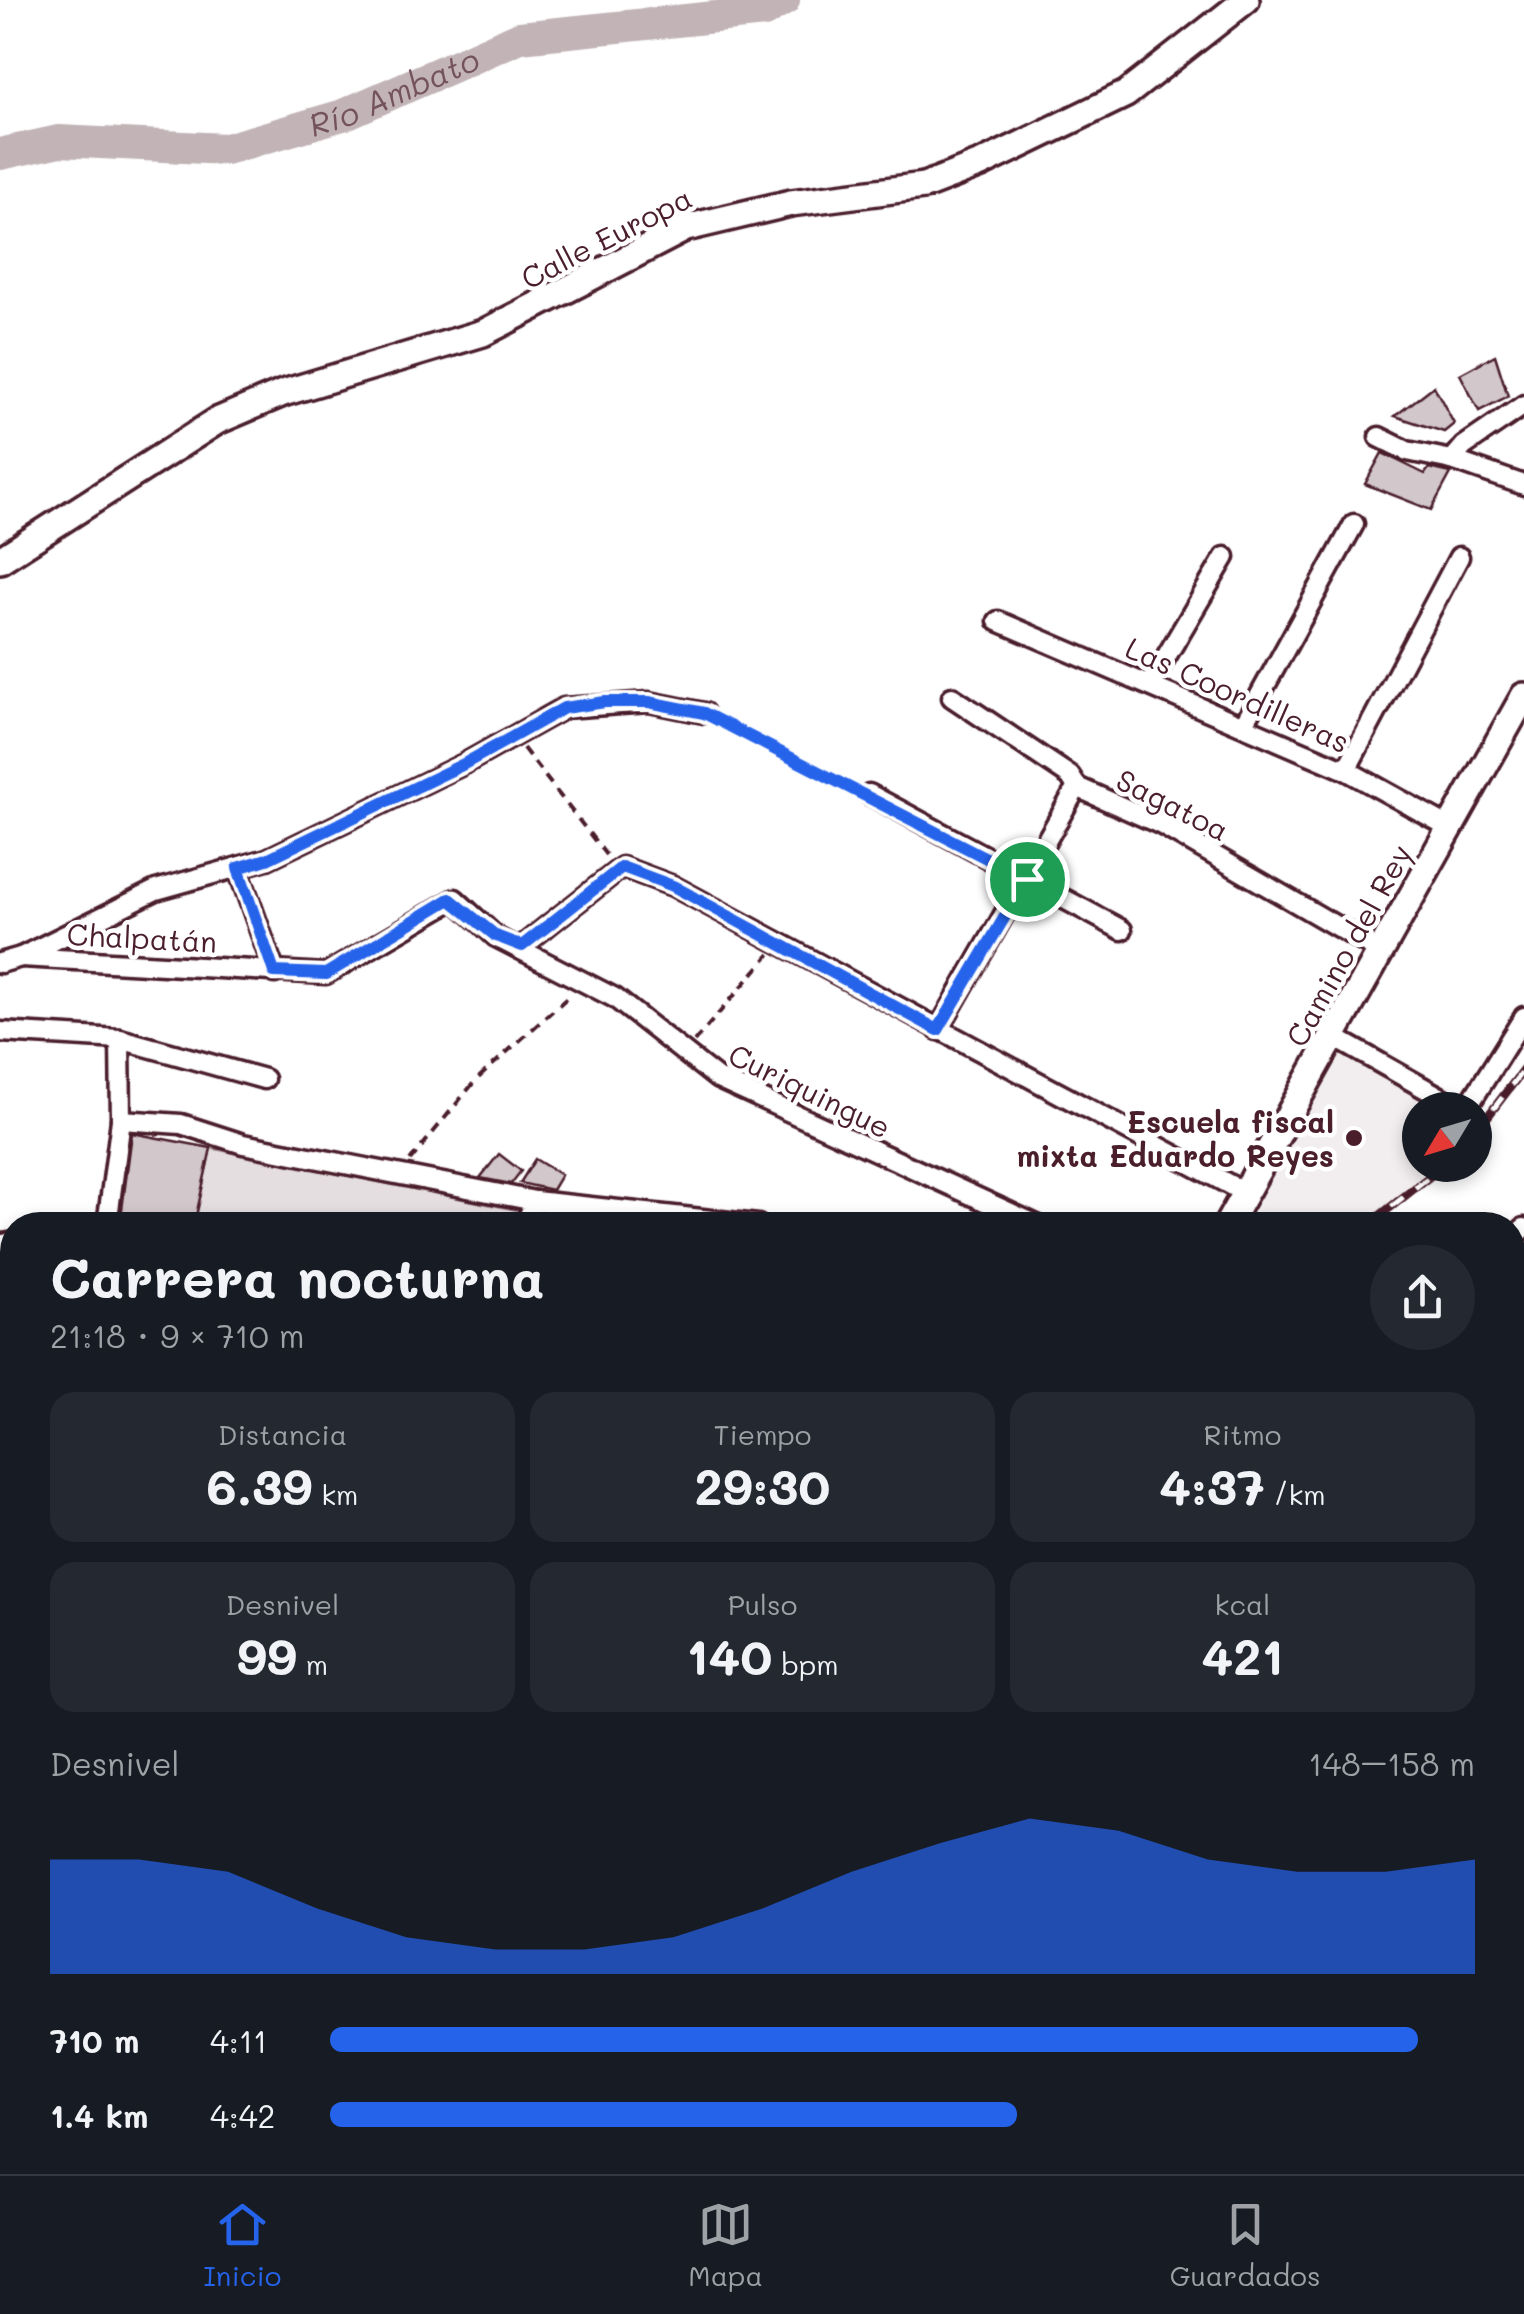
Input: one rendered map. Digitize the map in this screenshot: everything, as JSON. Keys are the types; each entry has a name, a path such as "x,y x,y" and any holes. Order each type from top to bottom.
{"street":[{"name":"Calle Europa","path":"0,560 217,421 283,394 483,333 686,228 791,203 924,186 981,164 1126,94 1246,0"},
{"path":"1452,460 1464,446 1524,405"},
{"path":"1379,437 1407,450 1452,460 1524,485"},
{"path":"1244,724 1354,524"},
{"path":"1150,684 1225,556"},
{"path":"1346,770 1459,557"},
{"name":"Las Coordilleras","path":"998,621 1346,770 1451,828"},
{"name":"Camino del Rey","path":"1234,1212 1524,696"},
{"path":"952,697 1070,776 1077,787"},
{"path":"0,963 21,957 156,890 238,868 446,773 564,708 605,702 649,702 704,713"},
{"name":"Sagatoa","path":"938,1030 1077,787 1160,824 1382,952"},
{"path":"869,794 1122,930"},
{"path":"522,946 622,867 673,886 1245,1193"},
{"path":"238,868 274,972"},
{"name":"Chalpatán","path":"21,957 326,974 450,899 496,936 522,946"},
{"name":"Curiquingue","path":"522,946 585,978 718,1080 1008,1212"},
{"path":"1334,1036 1449,1102 1464,1106 1472,1100 1524,1017"},
{"path":"0,1032 120,1039 264,1079"},
{"path":"109,1212 121,1120 120,1039"},
{"path":"121,1120 181,1124 244,1144 535,1200 642,1212"},
{"path":"530,1212 535,1200"}],"path":[{"path":"704,713 869,794"},
{"path":"513,735 609,859 622,867"},
{"path":"704,1030 778,944"},
{"path":"402,1173 438,1121 475,1080 585,978"}],"shaded area":[{"name":"Escuela fiscal mixta Eduardo Reyes","path":"1334,1037 1435,1092 1402,1092 1402,1182 1422,1182 1384,1212 1254,1212"},
{"path":"211,1148 518,1210 517,1212 197,1212"}],"building":[{"path":"1495,355 1508,396 1479,411 1460,374"},
{"path":"1434,386 1454,424 1444,432 1395,416"},
{"path":"1382,453 1425,474 1429,468 1451,473 1431,510 1365,484"},
{"path":"132,1133 211,1148 197,1212 122,1212"},
{"path":"499,1154 521,1171 511,1184 480,1178"},
{"path":"535,1159 561,1175 552,1190 520,1183"}],"waterway":[{"name":"Río Ambato","path":"0,154 59,141 226,149 343,115 520,37 764,12 784,0"}],"railway":[{"path":"1492,1111 1524,1069"},
{"path":"1384,1212 1422,1182"}],"place":[{"name":"Escuela fiscal mixta Eduardo Reyes","path":"1354,1138"}],"route":[{"path":"605,702 649,702 704,713 869,794 1027,879 938,1030 673,886 622,867 522,946 496,936 450,899 326,974 274,972 238,868 267,859 464,764 564,708 605,702"}]}
